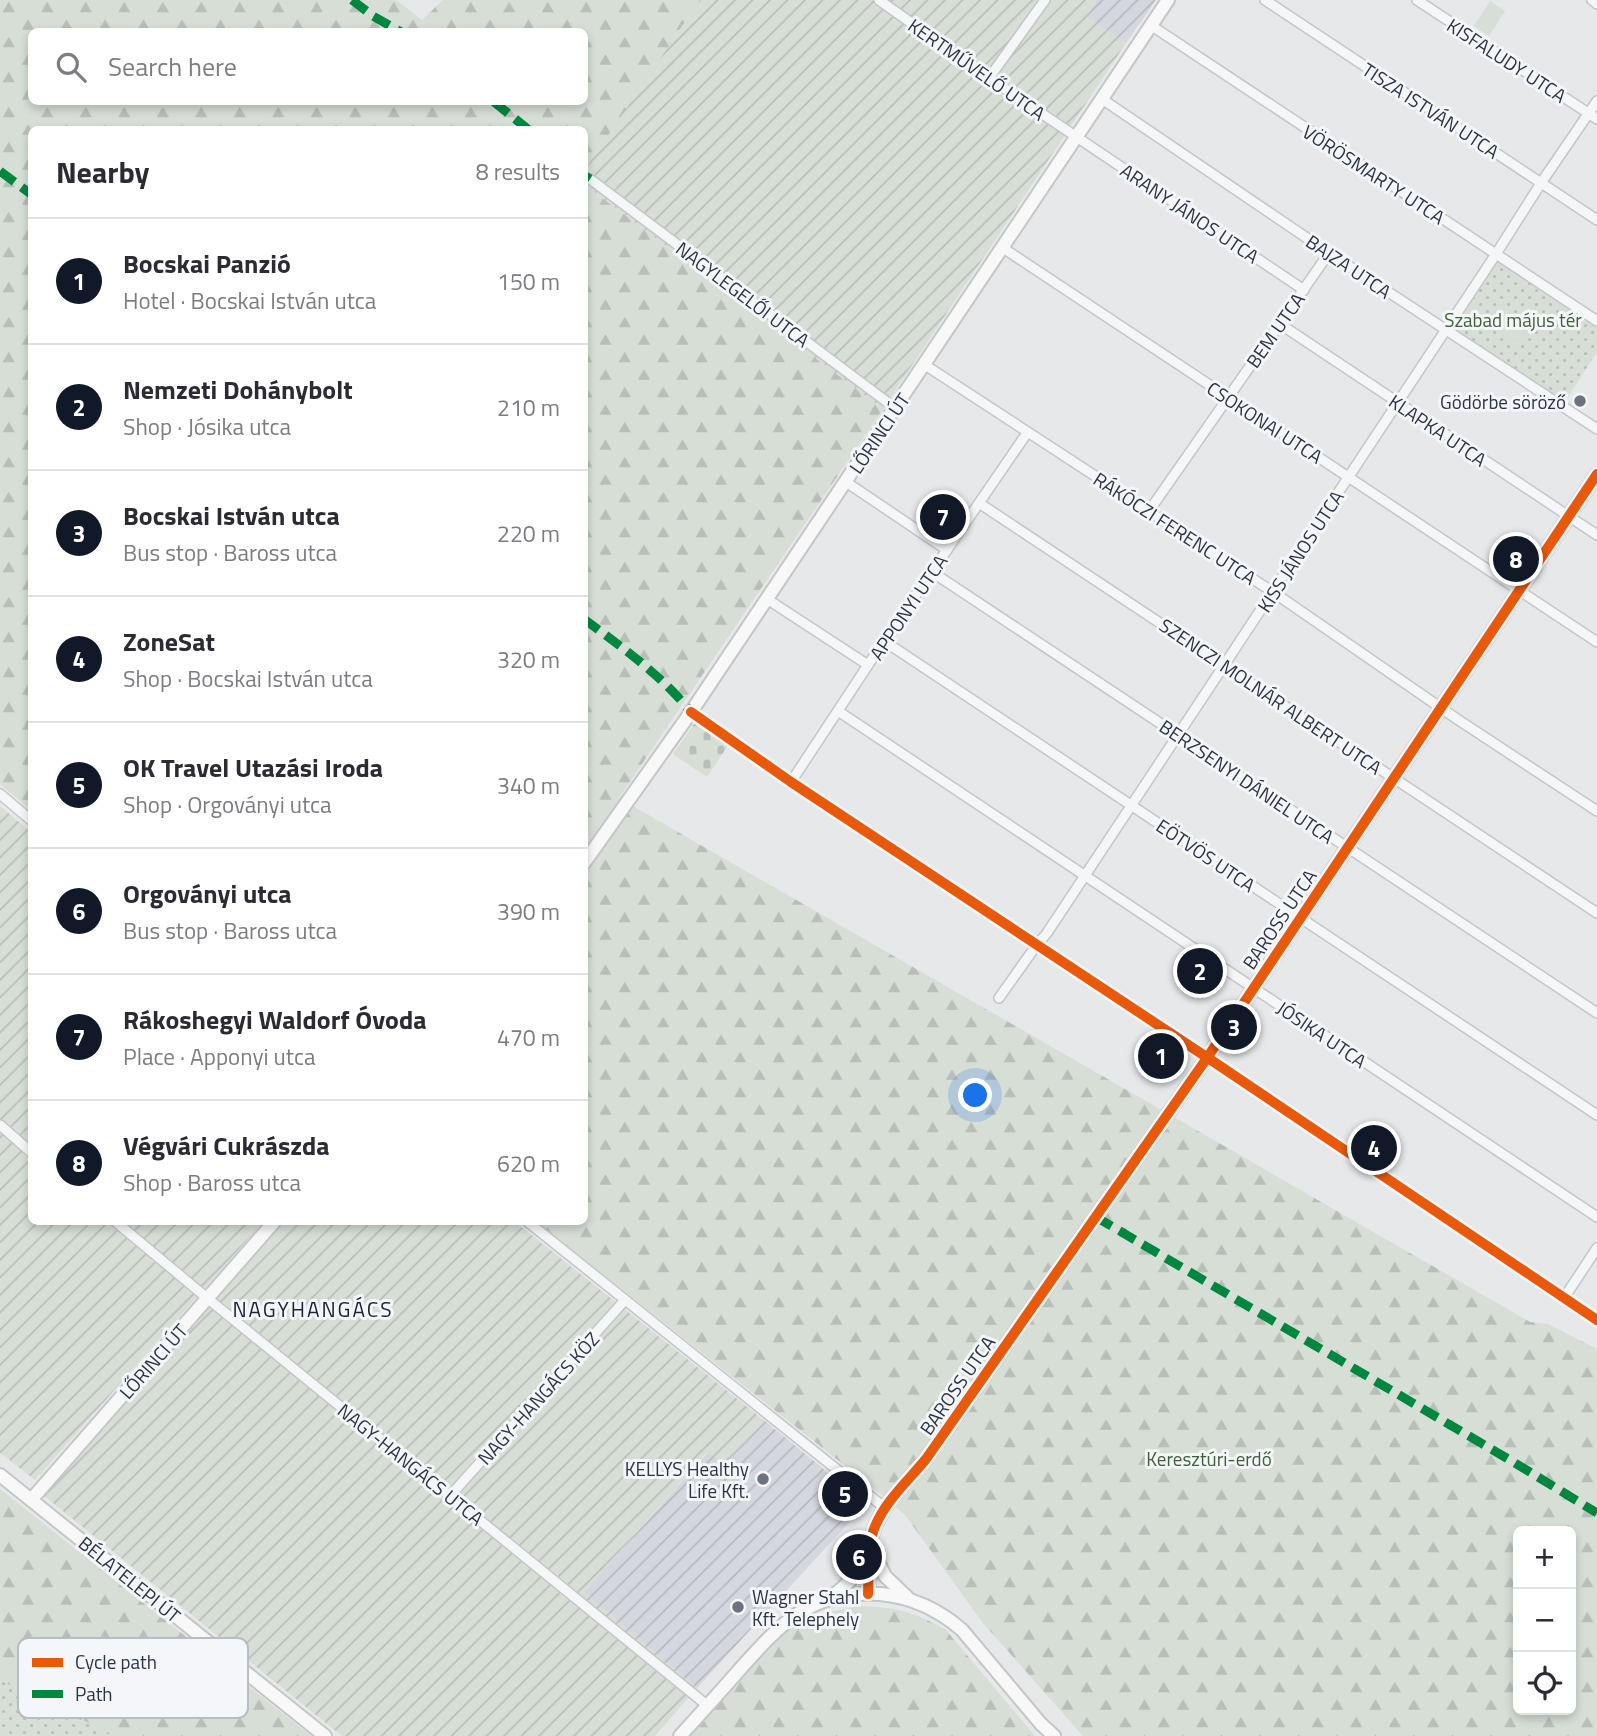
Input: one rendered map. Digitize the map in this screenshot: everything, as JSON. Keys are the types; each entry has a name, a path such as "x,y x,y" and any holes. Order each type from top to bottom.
{"street":[{"path":"989,78 1045,0"},
{"name":"LŐRINCI ÚT","path":"588,857 691,712 1168,0"},
{"name":"TISZA ISTVÁN UTCA","path":"1265,0 1597,220"},
{"name":"KISFALUDY UTCA","path":"1417,0 1593,116"},
{"path":"1592,0 1597,4"},
{"name":"KERTMŰVELŐ UTCA","path":"883,1 989,78 1077,136"},
{"name":"VÖRÖSMARTY UTCA","path":"1152,26 1597,321"},
{"name":"BAJZA UTCA","path":"1102,99 1329,253 1597,429"},
{"name":"KISS JÁNOS UTCA","path":"999,998 1047,933 1225,666 1541,183 1593,116 1597,101"},
{"name":"ARANY JÁNOS UTCA","path":"1077,136 1304,289"},
{"name":"NAGYLEGELŐI UTCA","path":"590,179 895,408"},
{"name":"CSOKONAI UTCA","path":"1003,248 1597,642"},
{"name":"BEM UTCA","path":"1149,511 1329,253"},
{"name":"KLAPKA UTCA","path":"1280,324 1597,535"},
{"name":"RÁKÓCZI FERENC UTCA","path":"925,365 1273,592 1597,811"},
{"name":"APPONYI UTCA","path":"791,782 1027,433"},
{"name":"BAROSS UTCA","path":"680,1736 771,1634 803,1610 827,1600 844,1595 868,1594 873,1531 885,1508 926,1459 1207,1058 1597,474"},
{"path":"846,482 947,550"},
{"name":"SZENCZI MOLNÁR ALBERT UTCA","path":"979,503 1597,913"},
{"name":"BERZSENYI DÁNIEL UTCA","path":"932,572 1597,1013"},
{"path":"767,599 868,666"},
{"name":"EÖTVÖS UTCA","path":"884,641 1597,1115"},
{"name":"JÓSIKA UTCA","path":"838,711 1597,1217"},
{"path":"691,712 791,782 1597,1320"},
{"path":"0,794 28,818"},
{"path":"0,1125 28,1150"},
{"name":"NAGY-HANGÁCS UTCA","path":"120,1225 708,1706"},
{"name":"LŐRINCI ÚT","path":"31,1500 271,1225"},
{"path":"531,1225 885,1508"},
{"path":"1564,1298 1597,1248"},
{"name":"NAGY-HANGÁCS KÖZ","path":"450,1496 625,1300"},
{"name":"BÉLATELEPI ÚT","path":"0,1475 203,1638"},
{"path":"871,1545 885,1576 908,1598"},
{"name":"BAROSS UTCA","path":"827,1600 846,1585 871,1545"},
{"path":"868,1594 908,1598 935,1610 962,1630 1054,1736"},
{"name":"BÉLATELEPI ÚT","path":"248,1674 325,1736"}],"shaded area":[{"path":"1097,0 1156,0 1126,43 1086,17"},
{"path":"765,1421 866,1504 697,1688 584,1592 708,1452 724,1464"}],"green space":[{"path":"0,0 396,0 422,20 443,0 700,0 588,167 588,126 28,126 28,807 0,784"},
{"path":"700,0 1097,0 1086,17 1126,43 883,409 588,187 588,165"},
{"path":"1490,1 1505,11 1489,36 1474,26"},
{"name":"Keresztúri-erdő","path":"588,187 883,409 619,798 1530,1322 1548,1324 1597,1349 1597,1736 1083,1736 983,1623 905,1515 541,1225 588,1225"},
{"name":"Szabad május tér","path":"1496,254 1597,321 1597,352 1562,406 1445,330"},
{"path":"1502,306 1532,326 1520,344 1490,324"},
{"path":"696,721 729,744 707,777 673,754"},
{"path":"0,806 28,829 28,1225 260,1225 35,1480 0,1453"},
{"path":"281,1225 519,1225 765,1421 724,1464 707,1452 584,1592 697,1688 655,1736 342,1736 248,1660 248,1638 220,1638 43,1495"},
{"path":"0,1489 188,1638 18,1638 18,1689 0,1680"},
{"path":"858,1606 903,1611 946,1630 1035,1736 689,1736 781,1633 820,1614"},
{"path":"0,1680 18,1689 18,1718 79,1718 116,1736 0,1736"},
{"path":"248,1686 311,1736 116,1736 79,1718 248,1718"}],"marked path":[{"path":"352,0 394,28"},
{"path":"498,105 524,126"},
{"path":"0,171 28,192"},
{"path":"588,622 654,674 691,712"},
{"path":"1096,1217 1597,1513"}],"cycle path":[{"path":"868,1594 870,1544 878,1519 926,1459 1207,1058 1597,474"},
{"path":"691,712 791,782 1597,1320"}],"place":[{"name":"Gödörbe söröző","path":"1580,401"},
{"name":"Rákoshegyi Waldorf Óvoda","path":"943,517"},
{"name":"Végvári Cukrászda","path":"1516,559"},
{"name":"Nemzeti Dohánybolt","path":"1200,971"},
{"name":"Bocskai István utca","path":"1234,1027"},
{"name":"Bocskai Panzió","path":"1161,1056"},
{"name":"ZoneSat","path":"1374,1148"},
{"name":"KELLYS Healthy Life Kft.","path":"763,1479"},
{"name":"OK Travel Utazási Iroda","path":"845,1494"},
{"name":"Orgoványi utca","path":"859,1557"},
{"name":"Wagner Stahl Kft. Telephely","path":"738,1607"}],"district":[{"name":"NAGYHANGÁCS","path":"313,1309"}]}
